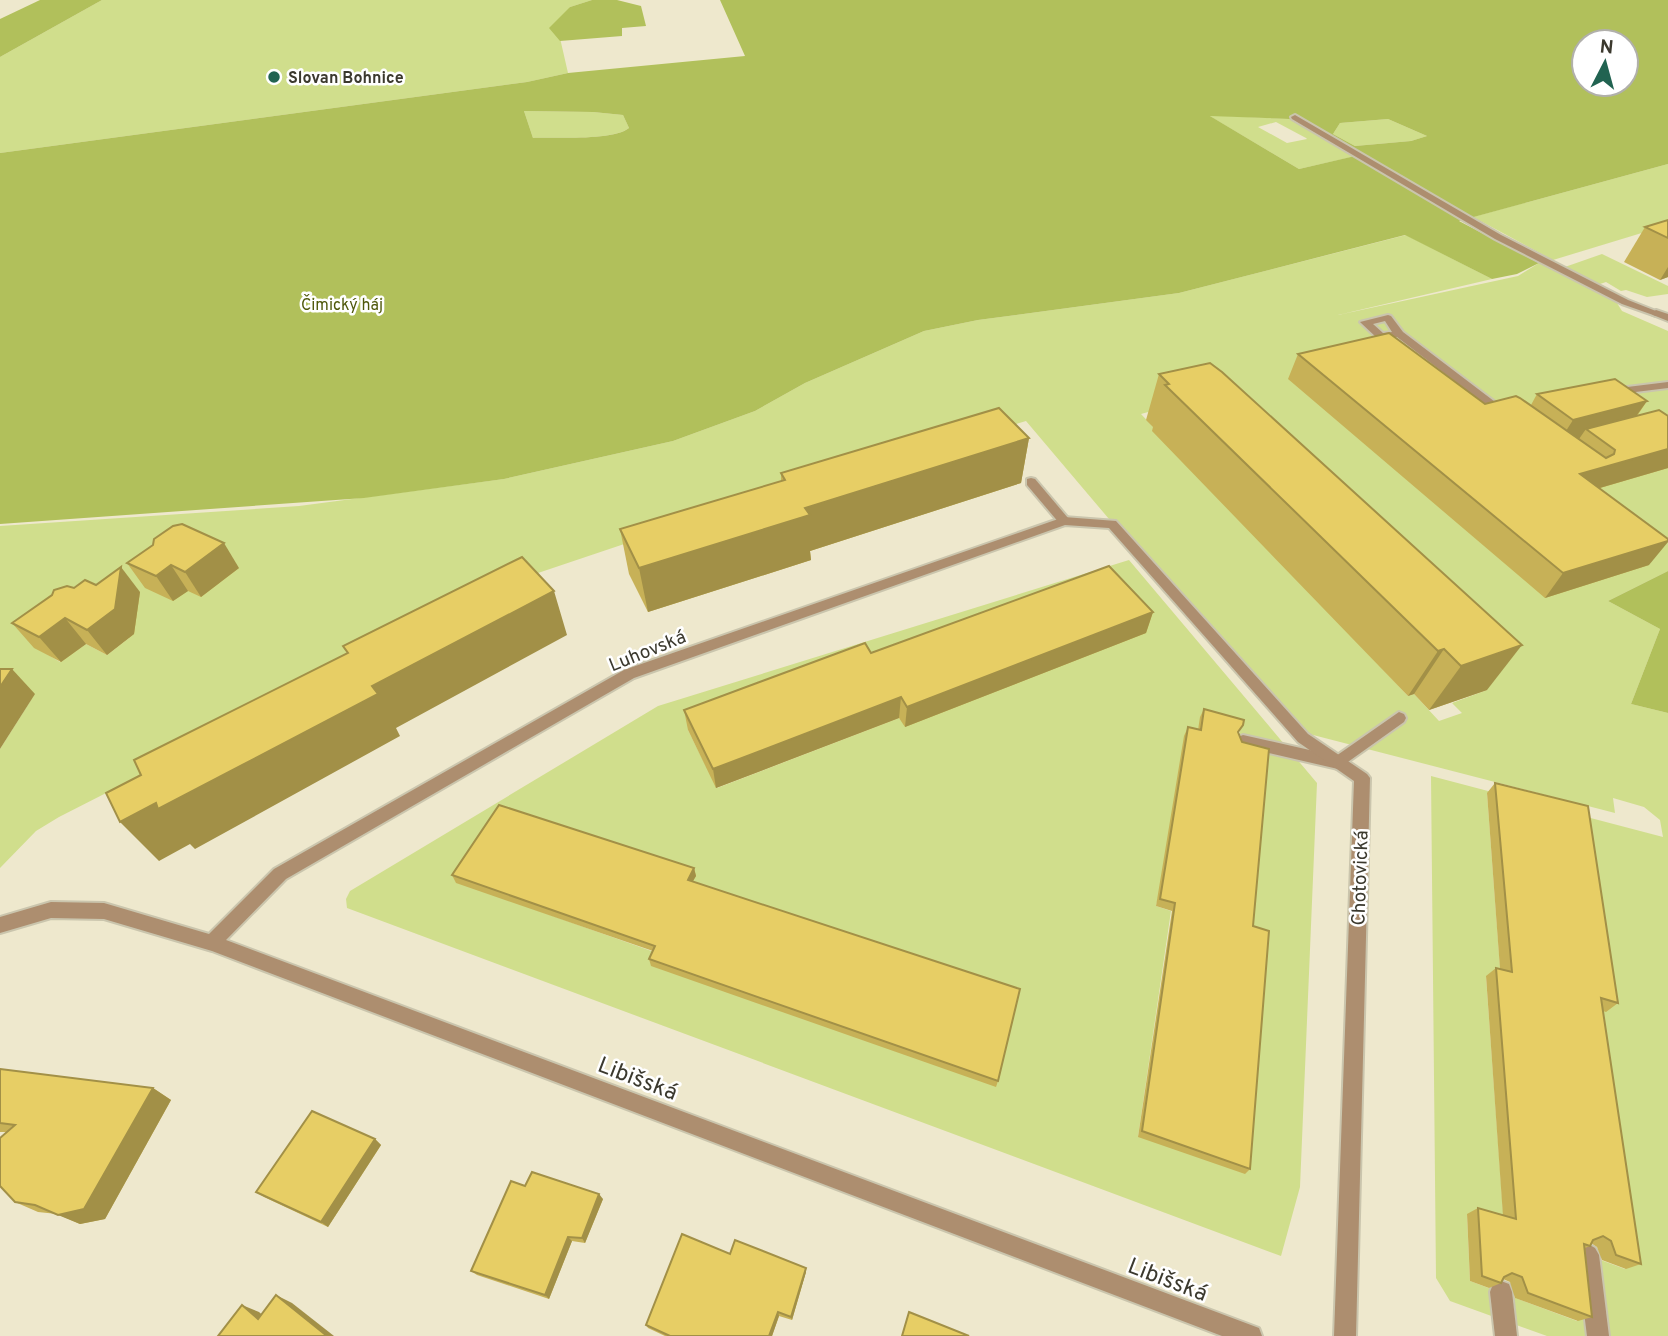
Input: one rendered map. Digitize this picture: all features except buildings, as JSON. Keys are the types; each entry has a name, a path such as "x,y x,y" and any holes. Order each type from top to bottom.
{"street":[{"path":"1295,117 1498,237 1625,302 1668,318"},
{"path":"1656,313 1668,309"},
{"path":"1399,334 1499,410 1511,413"},
{"path":"1592,395 1668,384"},
{"path":"1031,482 1065,522"},
{"name":"Luhovská","path":"212,943 280,874 629,674 1065,522 1112,524"},
{"name":"Chotovická","path":"1112,524 1303,738 1362,779 1345,1336"},
{"path":"1243,741 1338,764 1399,718"},
{"name":"Libišská","path":"0,925 51,910 104,911 212,943 1251,1336"},
{"path":"1588,1255 1598,1336"},
{"path":"1501,1292 1506,1336"}],"green space":[{"path":"40,0 102,0 0,57 0,19"},
{"name":"Slovan Bohnice","path":"102,0 592,0 570,7 560,38 568,73 527,82 0,153 0,57"},
{"path":"592,0 617,0 641,6 646,26 622,28 622,36 560,41 549,28 570,7"},
{"name":"Čimický háj","path":"720,0 1668,0 1668,164 1459,221 1539,263 1517,274 1492,279 1405,235 1179,293 978,320 924,331 805,383 755,411 673,441 504,479 364,498 0,524 0,153 527,82 568,73 745,56","holes":["524,111 623,115 629,128 598,137 533,138","1210,116 1289,119 1355,156 1299,169","1388,119 1427,136 1411,141 1355,146 1333,134 1340,123"]},
{"path":"524,111 623,115 629,128 597,137 533,138"},
{"path":"1208,115 1289,119 1356,156 1299,169","holes":["1276,122 1307,139 1287,143 1258,127"]},
{"path":"1388,119 1427,136 1411,141 1355,146 1333,134 1340,123"},
{"path":"1668,164 1668,225 1553,260 1473,217"},
{"path":"1406,235 1492,279 1338,315 1518,276 1539,263 1617,303 1622,311 1668,331 1668,571 1608,601 1660,629 1631,704 1668,713 1668,1336 1547,1336 1450,1301 1436,1278 1431,776 1663,837 1660,820 1644,807 1613,798 1615,813 1286,728 1026,421 648,536 538,573 59,817 36,831 0,868 0,749 31,700 0,694 0,526 299,506 504,479 673,441 755,411 805,383 924,331 978,320 1179,293","holes":["1159,409 1487,690 1452,703 1462,713 1439,721 1414,694 1408,696 1141,414","129,638 107,655 86,644 60,662 35,647","1487,793 1606,1011 1589,1007 1625,1269 1571,1249 1577,1321 1470,1281 1467,1215 1504,1225 1486,977 1501,981"]},
{"path":"1602,254 1668,286 1668,294 1647,297 1621,291 1606,282 1597,285 1562,268"},
{"path":"1129,560 1317,783 1300,1187 1281,1256 347,908 346,899 350,891 658,706","holes":["1145,632 906,726 899,718 717,788 688,730","1201,718 1240,728 1238,750 1248,933 1138,1137 1171,911 1156,906","695,876 657,953 457,882"]},
{"path":"1668,571 1668,713 1631,704 1660,629 1608,601"}],"place":[{"name":"Slovan Bohnice","path":"274,77"}]}
